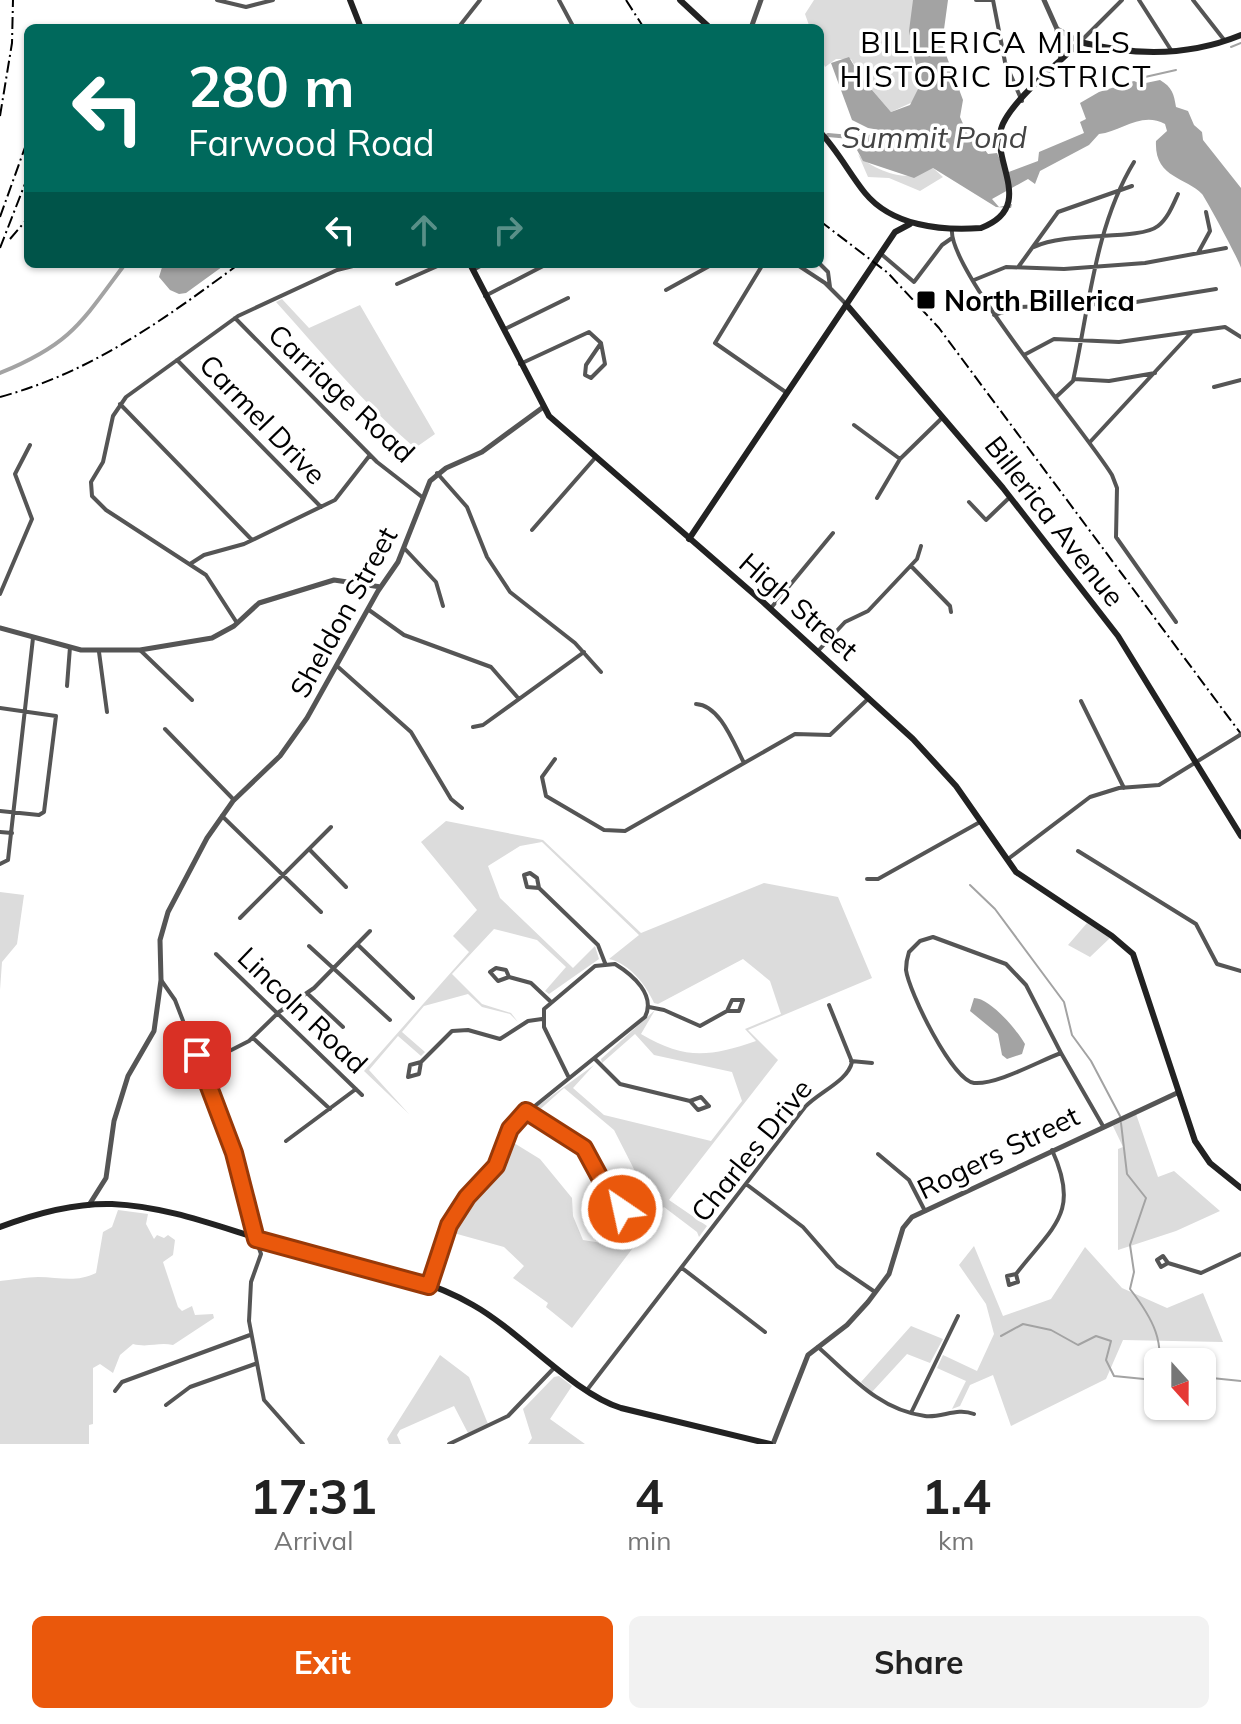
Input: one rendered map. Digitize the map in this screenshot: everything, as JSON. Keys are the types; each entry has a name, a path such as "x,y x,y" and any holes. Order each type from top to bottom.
{"main road":[{"path":"350,0 359,24"},
{"path":"680,0 706,24"},
{"path":"824,136 842,156 863,191 889,214 913,224 984,228 1004,208 1011,189 1001,153 1001,131 1022,101 1080,42 1172,52 1197,51 1241,35"},
{"path":"889,214 895,232"},
{"path":"689,539 880,253 895,232 913,224"},
{"name":"High Street","path":"471,268 542,408 595,458 818,651 944,771 1006,861 1023,877 1112,936 1133,954 1177,1093"},
{"name":"Billerica Avenue","path":"846,304 1010,497 1139,665 1241,836"},
{"path":"1177,1093 1199,1150 1241,1188"},
{"path":"0,1227 89,1205 169,1209 256,1239 429,1286 470,1303 499,1321 586,1391 621,1408 772,1444"}],"street":[{"path":"217,0 246,7 273,0"},
{"path":"559,0 572,24"},
{"path":"752,24 761,0"},
{"path":"976,0 992,0 1005,62 1022,101"},
{"path":"1044,0 1057,29 1062,60"},
{"path":"1139,0 1172,52"},
{"path":"1193,0 1225,41"},
{"path":"461,24 479,1"},
{"path":"1057,29 1080,42 1120,1"},
{"path":"1056,397 1074,379 1105,234 1118,191 1134,162"},
{"path":"1018,267 1055,214 1132,186"},
{"path":"1034,247 1057,238 1152,229 1166,217 1178,194"},
{"path":"1198,253 1210,231 1206,212"},
{"path":"953,227 952,238 994,315 1090,442 1117,488 1116,537 1176,622"},
{"path":"880,253 914,282 942,245 952,238"},
{"path":"974,280 998,269 1154,262 1226,248"},
{"path":"237,623 212,581 106,510 92,496 91,482 103,462 113,416 120,404 235,318 345,268"},
{"path":"397,284 433,268"},
{"path":"485,296 539,268"},
{"path":"666,290 706,268"},
{"path":"760,268 715,340 716,346 787,393"},
{"name":"Billerica Avenue","path":"807,268 846,304"},
{"path":"824,268 828,272 830,287"},
{"path":"994,315 1019,307 1130,303 1216,289"},
{"path":"503,330 568,298"},
{"name":"Carriage Road","path":"235,318 370,455 422,497"},
{"path":"1024,355 1047,341 1119,342 1225,327 1241,337"},
{"path":"1090,442 1193,331"},
{"path":"520,364 583,332 591,332 601,343 605,364 595,376 587,378 586,365 601,343"},
{"name":"Carmel Drive","path":"177,360 321,507"},
{"path":"1074,379 1109,381 1157,372"},
{"path":"1214,387 1241,380"},
{"path":"120,404 252,540"},
{"path":"542,408 482,452 437,473 467,507 487,557 510,592 584,652 601,672"},
{"path":"877,498 900,459 943,417"},
{"path":"854,425 900,459"},
{"path":"0,594 32,519 15,474 30,445"},
{"path":"190,564 200,557 252,540 321,507 342,494 370,455"},
{"path":"532,530 595,458"},
{"name":"Sheldon Street","path":"89,1205 106,1178 114,1121 128,1076 154,1031 161,980 160,940 168,912 222,816 288,746 405,549 422,497 437,473"},
{"path":"969,502 986,520 1010,497"},
{"path":"771,609 833,533"},
{"path":"818,651 845,622 868,611 911,566 921,546"},
{"path":"405,549 432,577 443,606"},
{"path":"911,566 950,606 951,612"},
{"path":"0,628 99,652 140,650 200,642 224,633 259,603 334,580 355,580 381,587"},
{"path":"369,610 404,635 491,667 519,699"},
{"path":"2,864 8,860 12,833 33,638"},
{"path":"67,686 70,647"},
{"path":"140,650 192,700"},
{"path":"99,652 107,712"},
{"path":"473,727 480,726 584,652"},
{"path":"337,666 411,732 451,799 462,808"},
{"path":"555,759 542,777 546,796 604,830 617,832 633,827 795,734 830,735 869,698"},
{"path":"1081,701 1124,788"},
{"path":"696,704 706,705 715,714 744,763"},
{"path":"0,708 56,716 44,813 0,811"},
{"path":"165,729 234,800"},
{"path":"1006,861 1090,797 1124,788 1159,785 1240,734"},
{"path":"222,816 321,912"},
{"path":"867,879 878,879 980,822"},
{"path":"240,918 331,827"},
{"path":"0,832 12,833"},
{"path":"309,849 346,887"},
{"path":"1078,851 1196,924 1217,964 1241,971"},
{"path":"539,888 540,882 536,877 524,875 527,887 539,888 598,945 605,963"},
{"path":"200,1066 242,1047 278,1014 308,994 370,931"},
{"path":"1061,1053 990,1081 966,1081 956,1073 925,1017 906,968 909,952 920,941 933,937 1006,964 1026,985 1103,1126"},
{"path":"357,944 413,998"},
{"path":"309,946 390,1020"},
{"name":"Lincoln Road","path":"216,954 362,1095"},
{"path":"429,1286 449,1225 467,1197 496,1166 510,1129 526,1111 595,1059 641,1022 649,1007 643,989 621,968 605,963 592,968 551,1001 542,1019 559,1063 569,1078"},
{"path":"509,977 498,981 490,972 501,968 509,977 534,985 551,1001"},
{"path":"161,980 175,1000 234,1153 261,1254 249,1295 250,1335 264,1400 303,1444"},
{"path":"308,994 343,1027"},
{"path":"649,1007 664,1010 700,1026 727,1011 739,1011 744,1001 738,998 732,1000 727,1011"},
{"path":"829,1005 851,1061 872,1063"},
{"path":"421,1062 419,1074 408,1077 410,1065 421,1062 445,1036 455,1030 500,1039 528,1021 542,1019"},
{"path":"253,1038 330,1109"},
{"path":"595,1059 620,1084 690,1101 698,1110 709,1106 707,1100 699,1097 690,1101"},
{"name":"Charles Drive","path":"586,1391 805,1107 817,1093 841,1080 851,1061"},
{"path":"286,1141 356,1089"},
{"name":"Rogers Street","path":"772,1444 804,1363 818,1347 858,1315 875,1292 893,1264 903,1228 925,1211 1177,1093"},
{"path":"526,1111 584,1148 611,1198 609,1210 619,1216 621,1204 611,1198"},
{"path":"1016,1274 1056,1222 1065,1203 1066,1183 1052,1150"},
{"path":"878,1154 909,1180 925,1211"},
{"path":"746,1184 803,1227 837,1266 875,1292"},
{"path":"1168,1263 1201,1273 1241,1254"},
{"path":"682,1268 765,1332"},
{"path":"911,1413 958,1316"},
{"path":"115,1391 122,1382 250,1335"},
{"path":"818,1347 880,1402 911,1413 932,1416 965,1411 974,1414"},
{"path":"166,1405 190,1387 255,1364"},
{"path":"449,1444 508,1416 556,1366"}],"shaded area":[{"path":"814,0 913,0 912,57 920,85 915,101 891,112 860,76 851,59 836,59 825,67 824,24 809,24 805,14"},
{"path":"858,154 892,174 907,176 933,168 943,177 920,191 889,178 868,177"},
{"path":"282,299 309,328 360,305 435,434 415,448 360,396 276,302"},
{"path":"446,821 543,840 641,933 764,883 838,897 872,978 748,1030 778,1060 669,1200 707,1226 699,1237 697,1232 664,1207 572,1328 546,1307 548,1303 513,1278 524,1266 504,1247 450,1232 500,1166 517,1127 527,1115 514,1143 540,1159 572,1198 573,1216 583,1240 621,1246 647,1221 652,1191 638,1177 614,1130 564,1088 536,1113 535,1108 594,1065 573,1088 604,1115 711,1141 742,1101 732,1072 654,1055 635,1034 602,1063 601,1059 655,1010 641,1034 671,1048 697,1053 711,1053 756,1041 745,1029 781,1014 770,981 743,959 658,1004 654,1003 636,976 624,965 609,959 639,935 542,842 520,846 488,866 500,898 573,968 595,946 599,959 549,994 545,991 566,967 537,940 494,929 452,974 482,1004 511,1013 518,1022 510,1014 482,1007 468,994 424,1006 402,1032 425,1052 421,1056 398,1036 369,1070 409,1114 364,1071 469,952 453,936 477,910 421,842"},
{"path":"0,892 24,895 17,944 2,962 0,990"},
{"path":"1087,923 1110,938 1090,957 1068,945"},
{"path":"1136,1114 1158,1177 1174,1171 1220,1211 1176,1231 1118,1250 1118,1149 1123,1147 1113,1126"},
{"path":"118,1210 148,1214 146,1224 154,1239 157,1235 164,1238 168,1235 175,1240 173,1255 163,1262 178,1307 182,1311 192,1306 195,1315 213,1314 214,1318 173,1345 133,1344 120,1355 113,1373 100,1364 93,1368 93,1424 89,1425 89,1444 0,1444 0,1281 38,1277 74,1279 96,1273 103,1232 112,1227"},
{"path":"974,1246 1003,1316 1051,1299 1085,1247 1122,1288 1167,1308 1203,1293 1223,1342 1123,1340 1106,1379 1011,1426 993,1375 970,1385 960,1406 952,1409 966,1381 937,1368 943,1355 977,1371 994,1334 986,1304 959,1265"},
{"path":"911,1326 943,1339 930,1363 907,1354 872,1392 861,1382"},
{"path":"440,1355 469,1377 488,1424 468,1433 454,1406 400,1430 397,1435 401,1444 389,1444 387,1439"},
{"path":"559,1376 572,1386 550,1419 585,1444 528,1444 532,1438 523,1409 554,1377"}],"water":[{"name":"Summit Pond","path":"913,0 948,0 942,44 963,100 960,117 968,135 977,144 997,138 985,150 988,154 997,153 1006,173 1038,161 1039,152 1084,133 1080,122 1086,119 1080,103 1099,92 1134,81 1141,84 1160,80 1167,85 1176,107 1188,111 1194,125 1202,132 1203,140 1241,188 1241,268 1202,194 1165,170 1160,162 1156,141 1167,131 1165,124 1156,121 1139,121 1099,134 1089,145 1040,171 1035,184 1028,179 992,199 999,207 1012,204 1011,208 996,207 933,168 914,178 863,161 857,150 859,135 902,134 868,128 852,120 831,63 849,57 860,76 891,112 910,105 920,85 909,31"},
{"path":"162,268 220,268 186,293 170,290 159,277"},
{"path":"974,998 988,1003 1010,1023 1025,1044 1022,1054 1007,1059 1002,1055 998,1034 970,1011"}],"waterway":[{"path":"1231,47 1241,43"},
{"path":"1145,77 1176,70"},
{"name":"Summit Pond","path":"828,135 861,138"},
{"path":"0,373 43,352 73,330 122,268"},
{"path":"970,885 995,909 1064,1002 1072,1035 1091,1061 1120,1116"},
{"path":"1001,1336 1023,1324 1051,1330 1078,1345 1096,1336 1111,1341 1106,1360 1114,1376 1154,1380 1160,1355 1159,1343 1151,1320 1130,1289 1134,1272 1130,1245 1146,1198 1127,1174 1121,1123"},
{"path":"1216,1378 1241,1381"}],"railway":[{"path":"0,116 12,43 13,0"},
{"path":"626,0 641,24"},
{"path":"0,217 24,150"},
{"path":"0,248 24,186"},
{"path":"10,239 24,223"},
{"path":"824,224 888,273 939,328 1241,734"},
{"path":"0,397 65,374 96,359 183,305 234,268"}],"place":[{"name":"North Billerica","path":"926,300"}],"district":[{"name":"BILLERICA MILLS HISTORIC DISTRICT","path":"996,59"}],"route":[{"path":"197,1055 234,1153 245,1208 256,1239 429,1286 449,1225 467,1197 496,1166 510,1129 526,1111 584,1148 593,1159 611,1198 620,1202 622,1209"}]}
